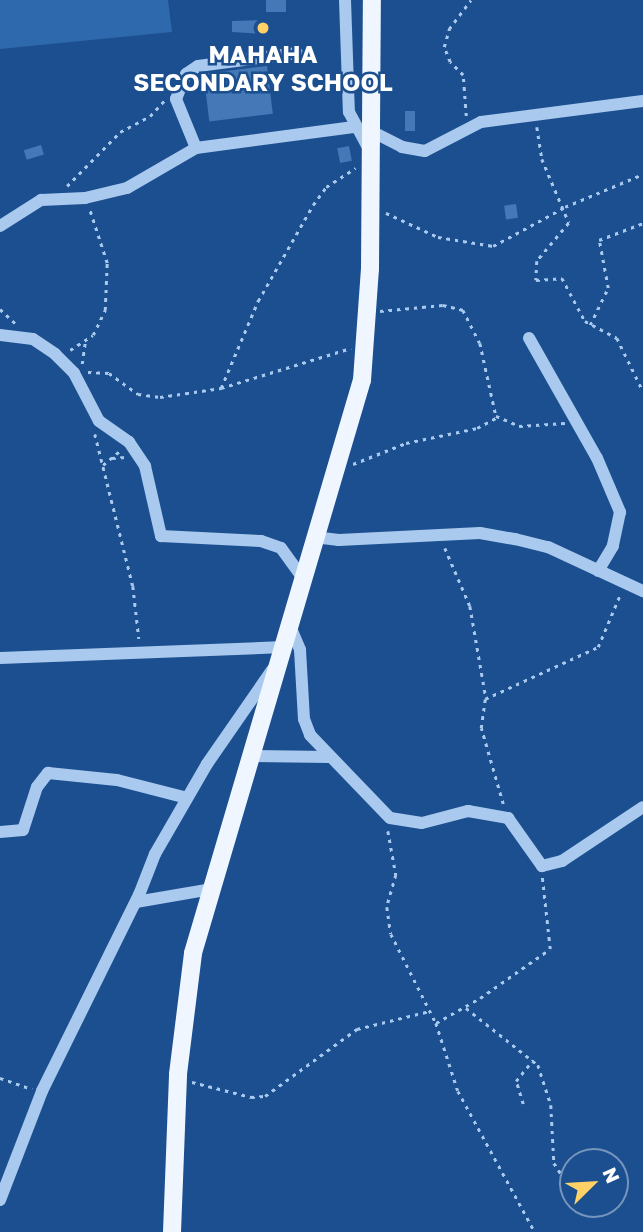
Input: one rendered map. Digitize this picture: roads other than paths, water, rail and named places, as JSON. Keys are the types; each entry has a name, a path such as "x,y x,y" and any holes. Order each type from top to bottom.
{"main road":[{"path":"172,1232 178,1082 191,966 211,889 362,380 367,343 371,158 362,129 372,0"}],"street":[{"path":"345,0 346,95 362,129"},
{"path":"196,148 180,116 178,86 198,66 297,53"},
{"path":"0,226 41,200 57,197 85,198 144,181 196,148 362,129 402,147 425,151 467,125 534,114 643,102"},
{"path":"0,335 33,339 55,354 74,373 91,410 107,429 129,443 145,466 161,536 261,541 281,548 303,578"},
{"path":"529,338 576,422 620,512 613,546 598,571"},
{"path":"314,537 480,533 515,538 548,547 633,587 643,576"},
{"path":"290,626 300,650 304,719 310,735 384,813 422,823 468,811 504,817 517,827 542,866 562,861 643,807"},
{"path":"0,658 141,653 283,653"},
{"path":"0,1200 42,1091 136,902 155,854 187,798 283,653"},
{"path":"251,756 329,757"},
{"path":"0,832 23,830 37,787 48,773 117,780 187,798"},
{"path":"136,902 211,889"}],"place":[{"name":"MAHAHA SECONDARY SCHOOL","path":"263,28"}]}
